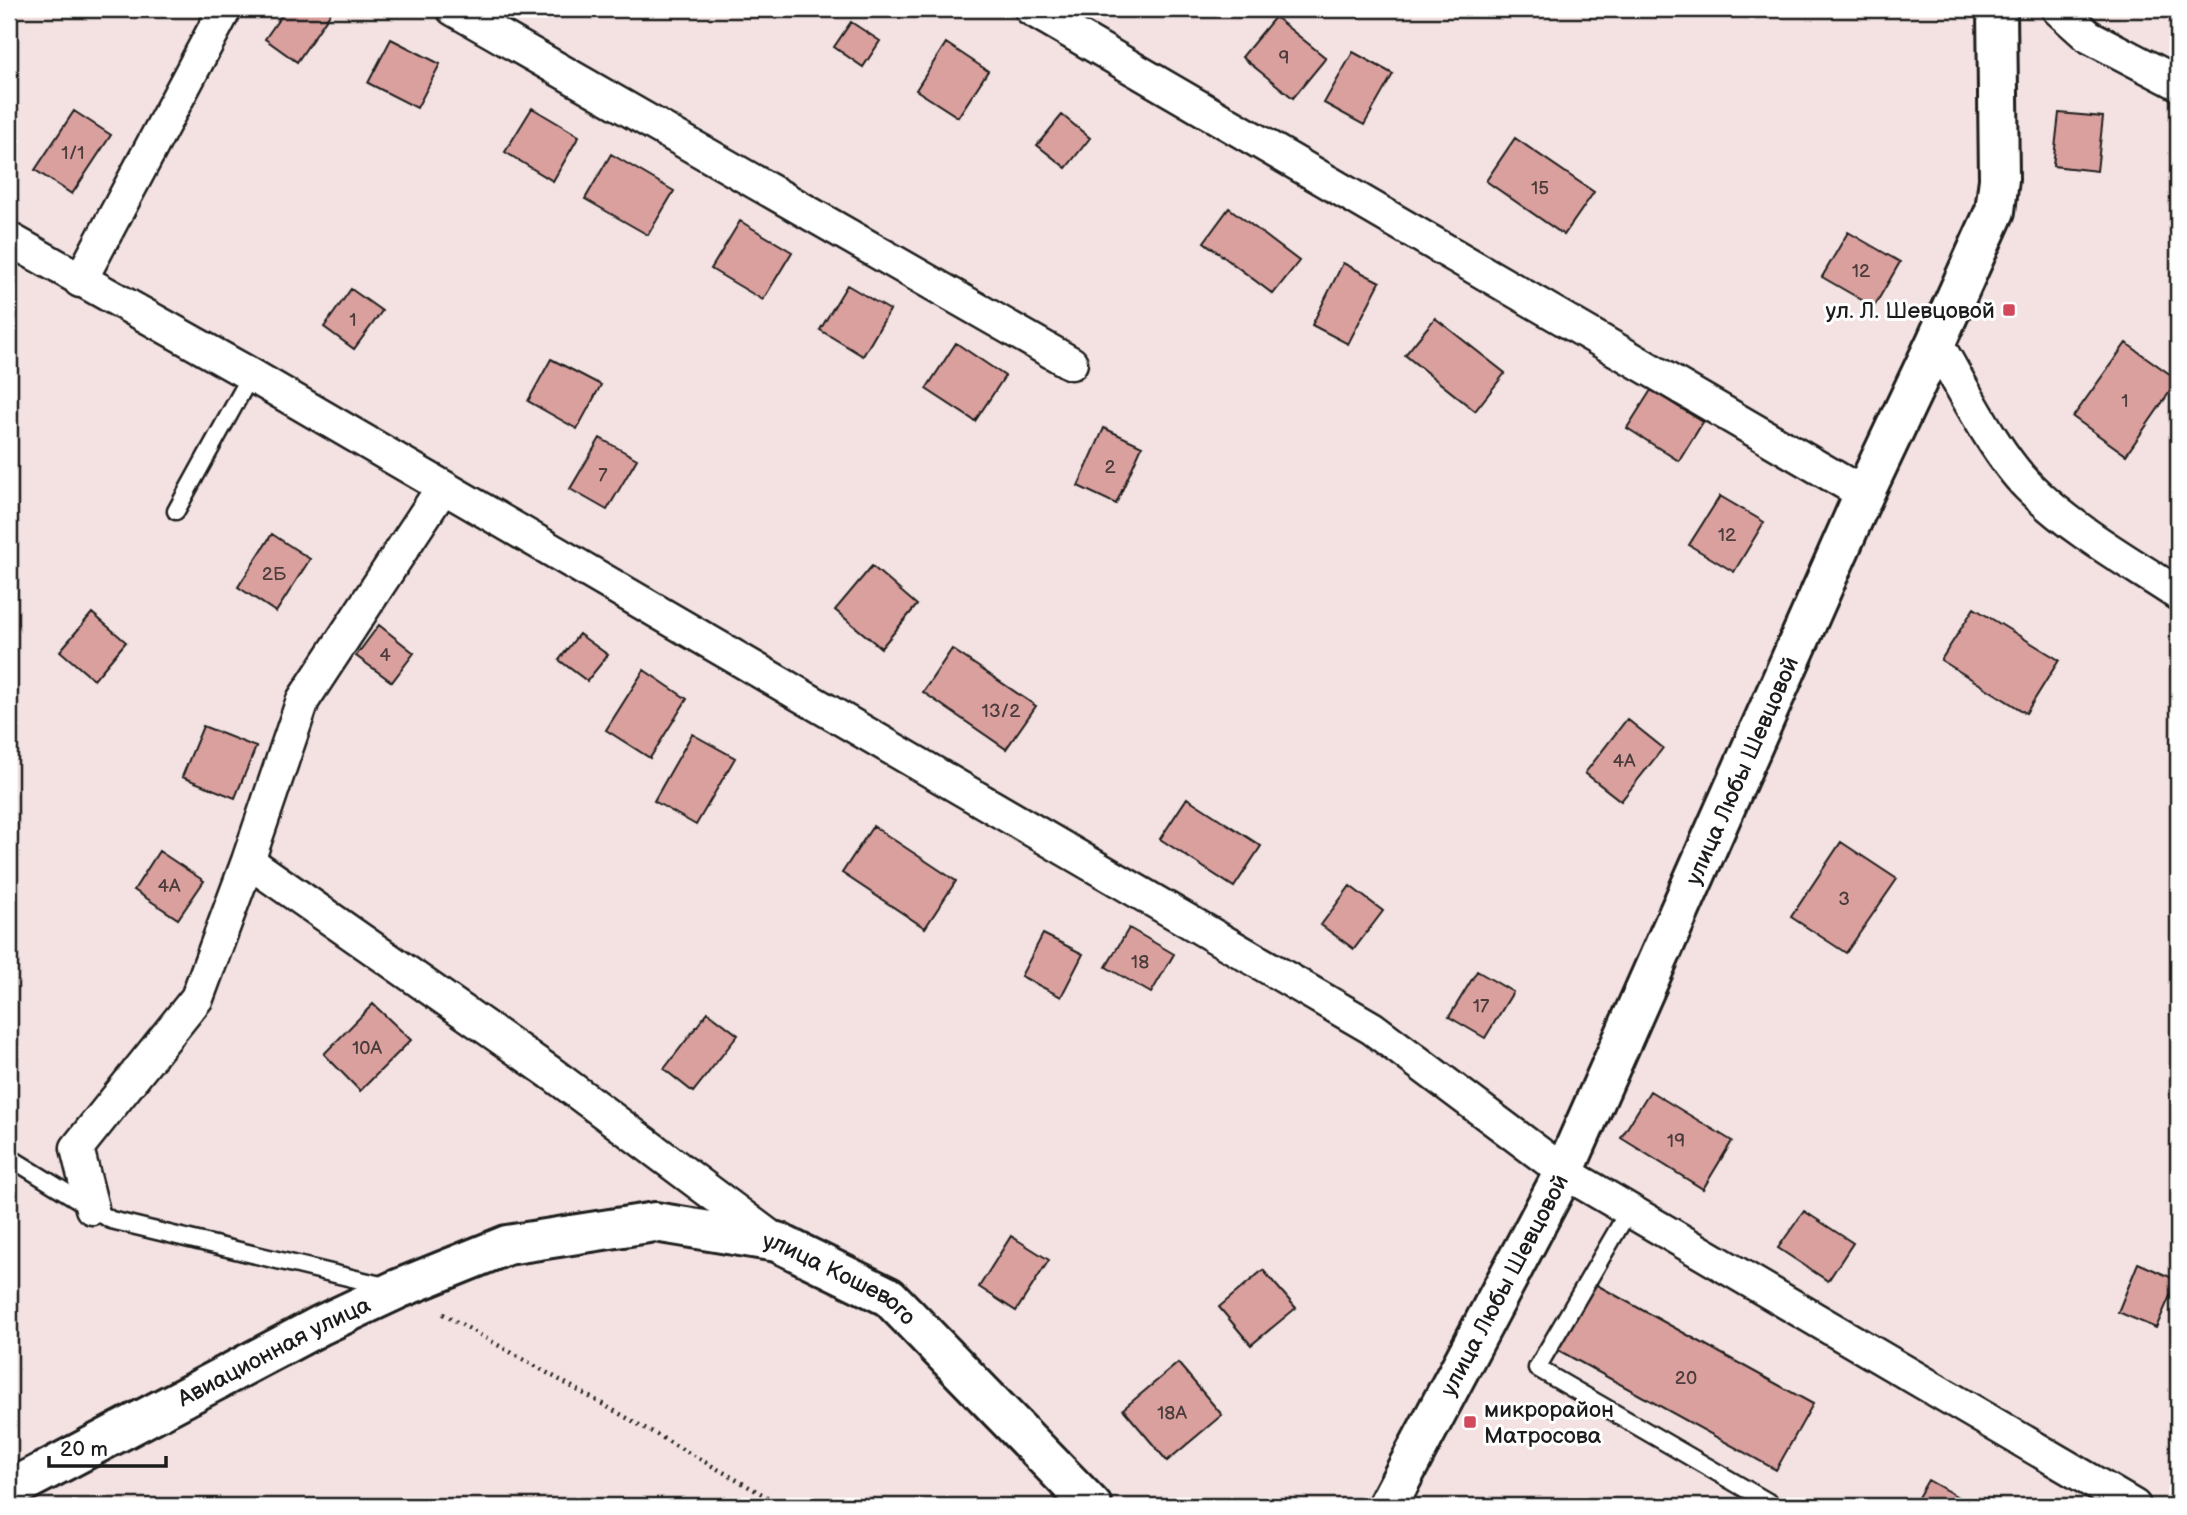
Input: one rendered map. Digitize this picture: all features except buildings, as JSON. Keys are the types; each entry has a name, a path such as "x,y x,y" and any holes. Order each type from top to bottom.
{"street":[{"path":"80,281 225,9"},
{"path":"453,9 1071,363"},
{"path":"1031,9 1864,494"},
{"name":"улица Любы Шевцовой","path":"1387,1506 1564,1172 1864,494 1995,211 1999,179 1997,9"},
{"path":"2058,9 2088,36 2178,83"},
{"path":"9,239 251,375 1372,1028 1564,1172 2134,1506"},
{"path":"1936,342 2003,454 2027,486 2056,512 2178,594"},
{"path":"92,1209 77,1148 197,999 248,861 303,699 443,487"},
{"path":"248,861 551,1073 777,1242"},
{"name":"улица Кошевого","path":"507,1245 655,1222 777,1242 889,1297 1092,1506"},
{"name":"Авиационная улица","path":"9,1490 321,1325 398,1289 507,1245"}],"lane":[{"path":"176,511 251,375"},
{"path":"9,1157 111,1220 398,1289"},
{"path":"1629,1210 1537,1368 1775,1506"}],"path":[{"path":"398,1289 783,1506"}],"place":[{"name":"ул. Л. Шевцовой","path":"2009,310"},
{"name":"микрорайон Матросова","path":"1470,1422"}]}
